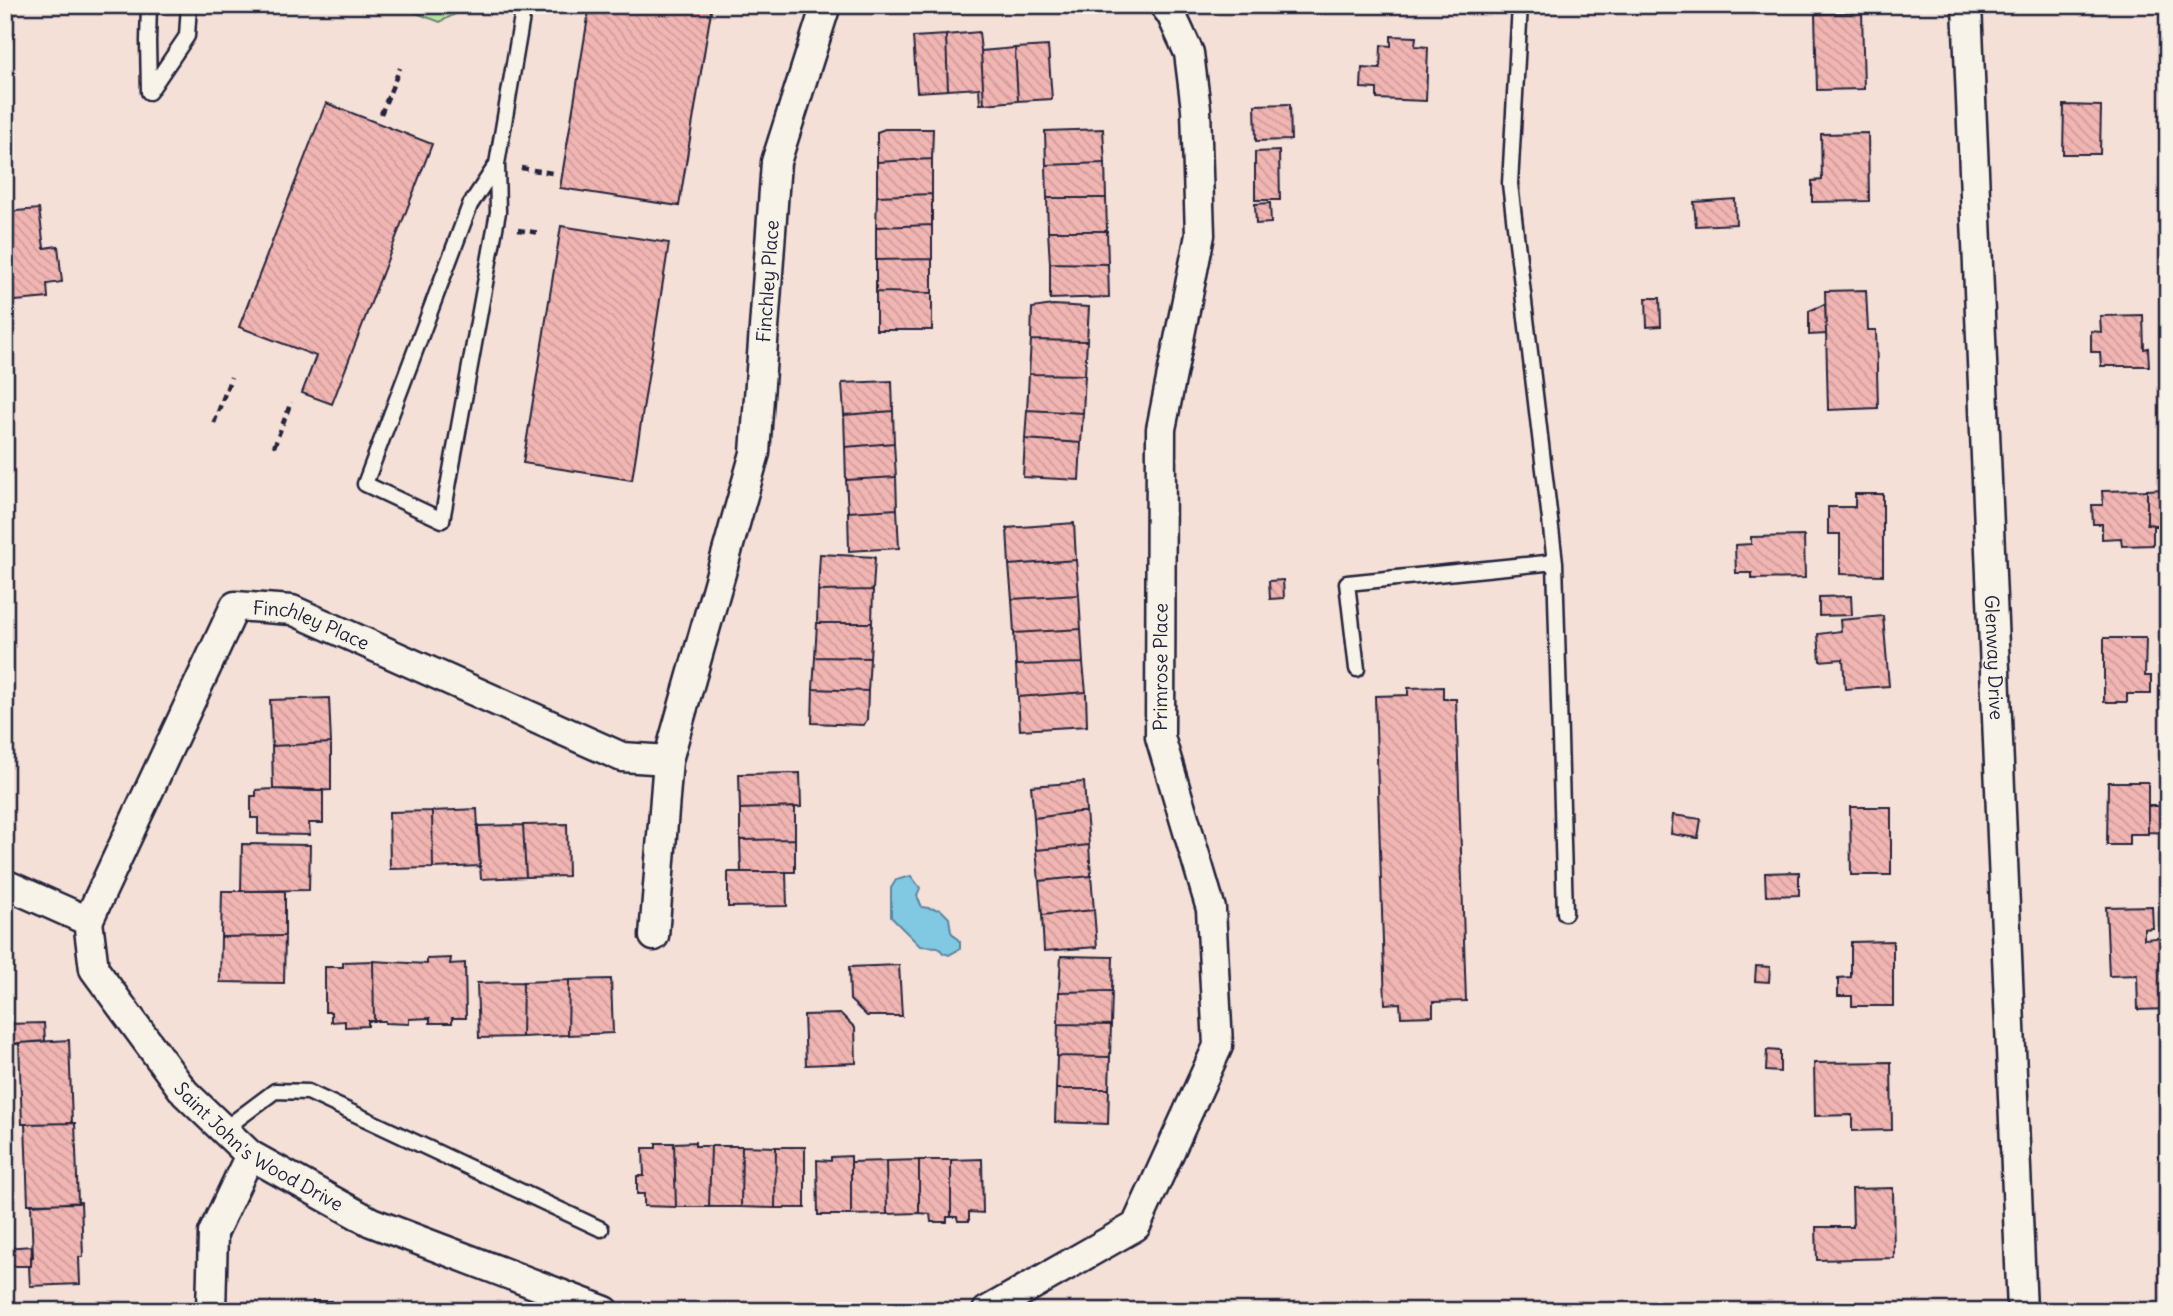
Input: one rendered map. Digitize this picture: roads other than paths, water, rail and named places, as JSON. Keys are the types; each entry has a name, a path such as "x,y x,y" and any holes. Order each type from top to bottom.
{"street":[{"name":"Finchley Place","path":"654,936 668,760 755,453 776,162 826,5"},
{"name":"Primrose Place","path":"987,1311 1136,1227 1218,1046 1211,909 1160,737 1161,429 1200,235 1195,109 1189,53 1164,5"},
{"name":"Glenway Drive","path":"1967,5 2022,1311"},
{"name":"Finchley Place","path":"88,920 235,606 292,610 622,757 668,760"},
{"path":"5,884 88,920"},
{"name":"Saint John's Wood Drive","path":"88,920 94,969 185,1094 250,1155 371,1222 605,1311"},
{"path":"211,1311 213,1233 250,1155"}],"lane":[{"path":"149,5 149,92 187,36 189,5"},
{"path":"497,164 470,205 365,484 442,520 498,212 497,164 524,5"},
{"path":"1520,5 1510,184 1555,562 1565,913"},
{"path":"1357,669 1347,583 1555,562"},
{"path":"223,1130 275,1091 309,1092 601,1229"}],"water":[{"path":"911,876 920,888 917,896 922,907 941,910 949,918 951,932 960,942 960,949 949,955 938,947 920,946 891,917 891,888 896,880"}]}
